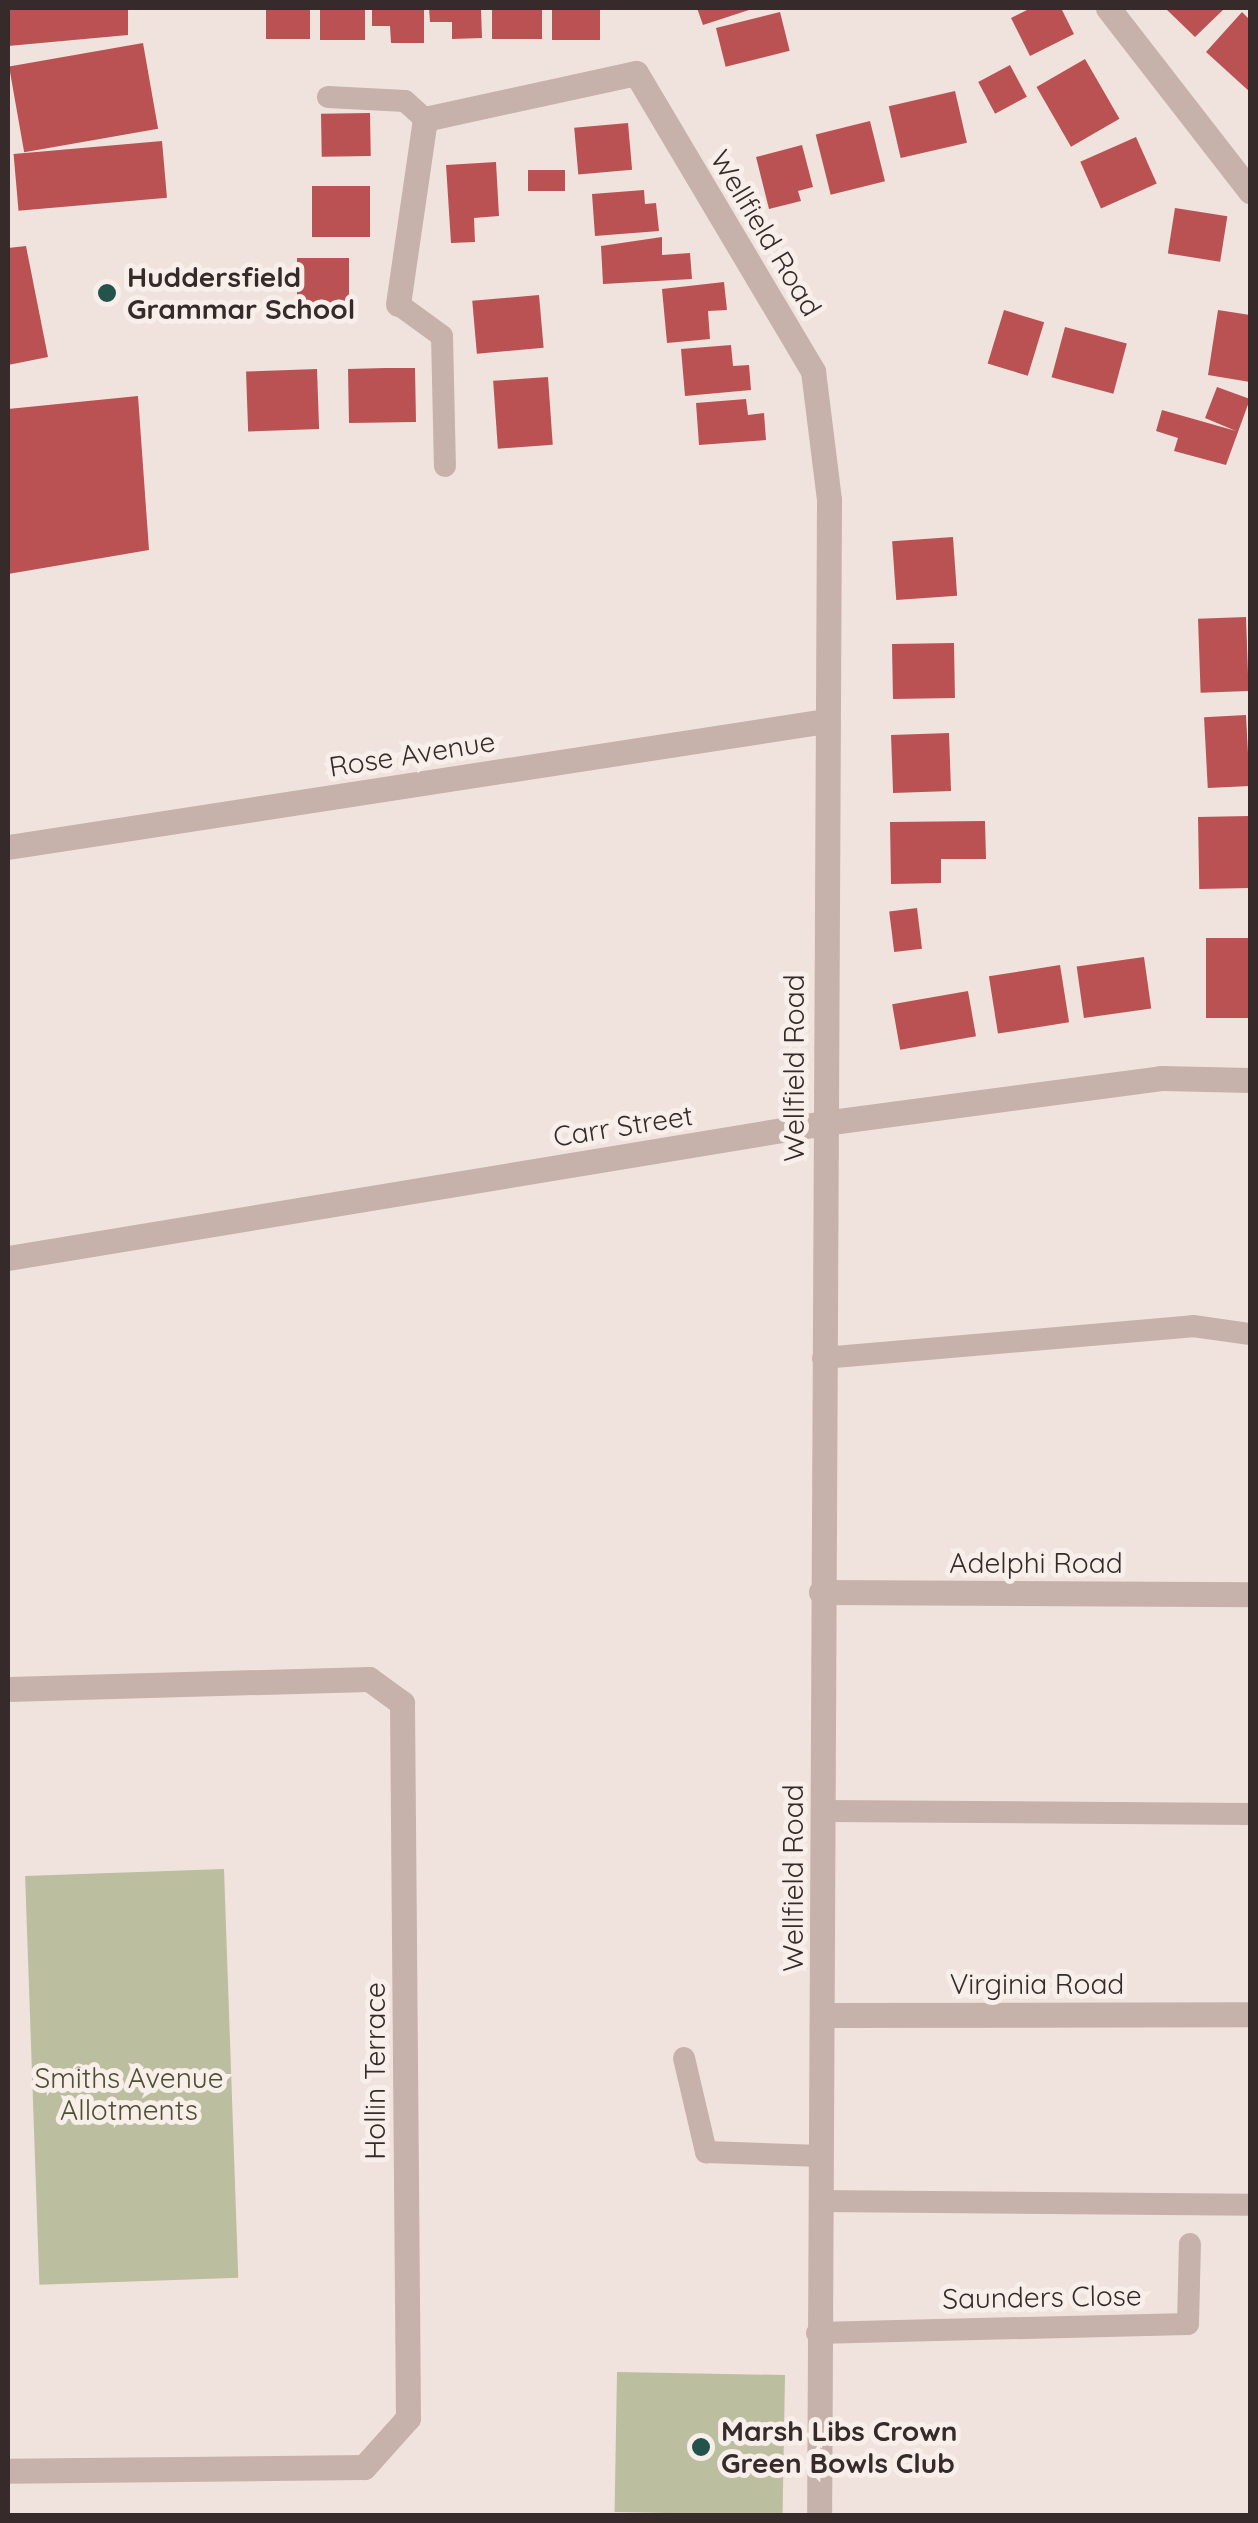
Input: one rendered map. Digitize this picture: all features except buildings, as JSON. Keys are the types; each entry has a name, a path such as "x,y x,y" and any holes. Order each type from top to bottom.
{"street":[{"path":"1108,8 1250,191"},
{"name":"Wellfield Road","path":"425,119 636,73 812,370 829,500 819,2516"},
{"path":"398,304 425,119"},
{"name":"Rose Avenue","path":"8,847 826,721"},
{"name":"Carr Street","path":"8,1258 824,1123 1160,1078 1250,1080"},
{"name":"Adelphi Road","path":"821,1592 1250,1594"},
{"name":"Hollin Terrace","path":"8,1688 369,1679 402,1704 408,2418 364,2468 8,2470"},
{"name":"Virginia Road","path":"824,2015 1250,2014"}],"lane":[{"path":"328,97 405,101 425,119"},
{"path":"398,304 442,336 445,466"},
{"path":"823,1358 1193,1326 1250,1334"},
{"path":"823,1811 1250,1814"},
{"path":"684,2058 706,2152 821,2156"},
{"path":"820,2201 1250,2205"},
{"name":"Saunders Close","path":"817,2332 1188,2324 1190,2244"}],"green space":[{"name":"Smiths Avenue Allotments","path":"224,1869 238,2278 39,2285 25,1876"},
{"name":"Marsh Libs Crown Green Bowls Club","path":"617,2372 785,2375 783,2515 615,2512"}],"place":[{"name":"Huddersfield Grammar School","path":"107,293"},
{"name":"Marsh Libs Crown Green Bowls Club","path":"701,2447"}]}
